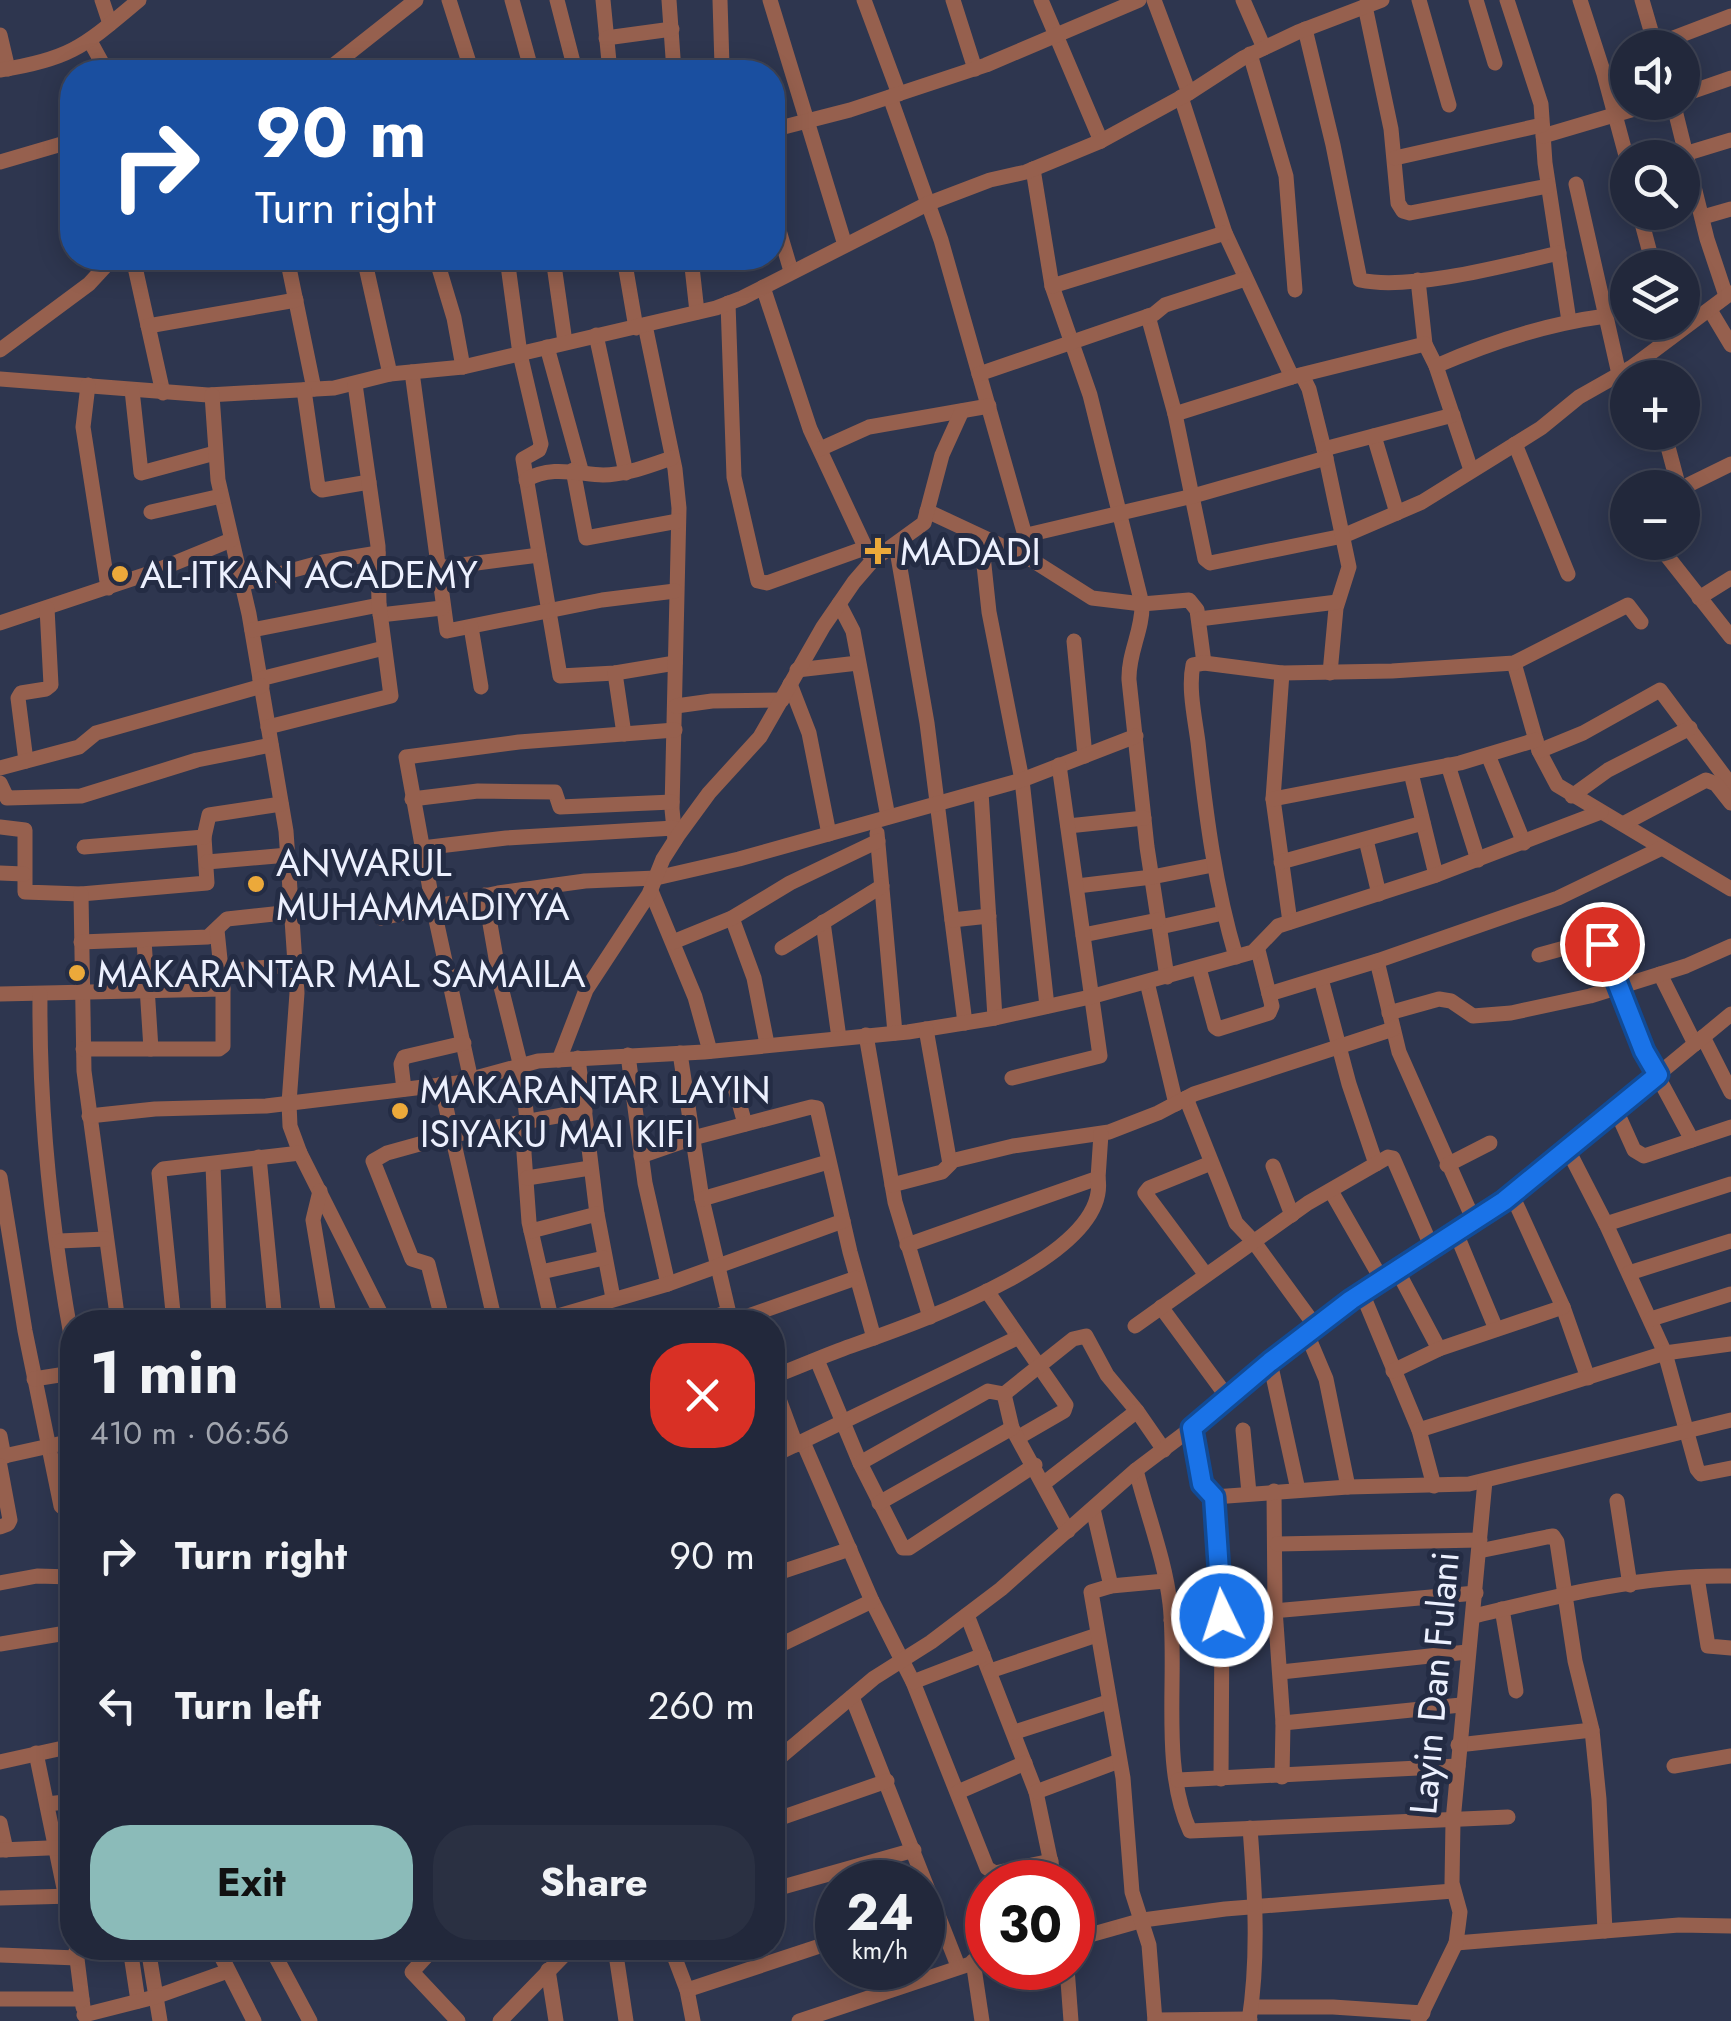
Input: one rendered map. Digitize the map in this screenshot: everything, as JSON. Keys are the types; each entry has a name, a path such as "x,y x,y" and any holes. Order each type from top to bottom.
{"street":[{"path":"102,0 110,24"},
{"path":"0,34 4,69 46,63 90,41 140,0"},
{"path":"449,0 468,60"},
{"path":"514,0 529,60"},
{"path":"558,0 573,60"},
{"path":"603,0 609,60"},
{"path":"669,0 673,60"},
{"path":"720,0 720,60"},
{"path":"770,0 845,245"},
{"path":"864,0 941,240 1032,560"},
{"path":"953,0 974,69"},
{"path":"1041,0 1101,141"},
{"path":"785,127 974,69 1139,0"},
{"path":"1154,0 1225,233 1245,280 1297,376 1309,389 1350,567 1337,602 1330,673"},
{"path":"1243,0 1286,176 1295,290"},
{"path":"0,379 212,395 309,389 355,384 390,374 463,367 697,312 728,303 927,204 990,180 1033,169 1101,141 1257,51 1346,6 1366,6 1382,0"},
{"path":"1420,0 1449,105"},
{"path":"1476,0 1494,63"},
{"path":"1506,0 1536,84 1569,321"},
{"path":"1580,0 1610,95"},
{"path":"1642,0 1651,30"},
{"path":"341,60 412,2"},
{"path":"1366,6 1396,158 1398,202 1403,211 1410,213 1548,186"},
{"path":"1696,30 1731,16"},
{"path":"606,38 672,29"},
{"path":"1305,29 1333,145 1358,276 1365,282 1418,280 1559,253"},
{"path":"90,41 100,60"},
{"path":"1700,89 1731,78"},
{"path":"1396,158 1610,115"},
{"path":"1700,149 1731,140"},
{"path":"0,162 60,144"},
{"path":"1033,169 1052,286 1090,395 1142,604 1128,662 1144,818 1167,977"},
{"path":"1576,184 1606,316 1624,360"},
{"path":"1700,204 1728,295 1700,315"},
{"path":"1703,217 1731,209"},
{"path":"1052,286 1225,233"},
{"path":"785,250 791,271"},
{"path":"0,350 89,284 102,270"},
{"path":"136,270 163,393"},
{"path":"290,270 309,389 318,487 322,490 369,482"},
{"path":"367,270 390,374"},
{"path":"440,270 463,367"},
{"path":"508,270 520,354 541,444 539,450 524,459 560,678 675,662"},
{"path":"554,270 565,342"},
{"path":"627,270 672,458 678,521 674,834"},
{"path":"692,270 697,312"},
{"path":"979,374 1148,316 1165,305 1245,280"},
{"path":"1418,280 1425,344 1471,470"},
{"path":"763,286 820,450 868,554"},
{"path":"148,326 296,300"},
{"path":"728,303 734,477 758,582 767,583 896,545 924,524 942,455 962,411"},
{"path":"1710,310 1731,345"},
{"path":"1148,316 1210,563 1343,536 1397,513 1444,490 1542,428 1579,396 1610,382"},
{"path":"1436,366 1493,342 1569,321 1606,316"},
{"path":"596,335 626,472"},
{"path":"1643,360 1663,340"},
{"path":"1175,414 1297,376 1425,344"},
{"path":"547,347 577,470 586,538 678,521"},
{"path":"412,372 446,632 675,591"},
{"path":"268,727 389,699 391,692 380,610 378,553 355,384"},
{"path":"88,386 83,427 108,588"},
{"path":"132,390 140,474 215,453"},
{"path":"212,395 222,496 252,630 288,855 297,1007 290,1126 379,1310"},
{"path":"820,450 869,426 989,406"},
{"path":"1027,535 1193,496 1374,436 1452,416"},
{"path":"1374,436 1397,513"},
{"path":"1515,444 1568,574"},
{"path":"526,480 577,470 603,475 626,472 672,458"},
{"path":"1700,479 1731,464"},
{"path":"151,512 222,496"},
{"path":"926,511 1032,560 1092,598 1142,604 1189,600 1195,604 1199,619 1204,663"},
{"path":"980,537 1022,780 1047,1006"},
{"path":"0,624 108,588 231,540"},
{"path":"896,545 938,804 965,1023"},
{"path":"242,584 324,562 378,553"},
{"path":"438,568 538,554"},
{"path":"559,1060 586,990 653,884 674,834 750,751 868,554"},
{"path":"1670,560 1731,637"},
{"path":"1699,598 1731,578"},
{"path":"1199,619 1337,602"},
{"path":"838,604 853,631 882,819 878,841 895,1033"},
{"path":"1236,957 1213,865 1191,669 1204,663 1282,673 1330,673 1514,664 1628,605 1641,622"},
{"path":"26,761 18,698 21,693 51,685 47,608"},
{"path":"252,630 380,610 442,608"},
{"path":"471,628 481,687"},
{"path":"1074,641 1084,756"},
{"path":"0,768 79,747 96,733 384,648"},
{"path":"794,677 858,663"},
{"path":"1514,664 1538,746 1557,785 1731,889"},
{"path":"615,673 624,734"},
{"path":"1282,673 1274,799 1290,922"},
{"path":"794,677 828,834"},
{"path":"1274,799 1538,746 1594,728 1657,690 1662,691 1731,785"},
{"path":"676,706 782,700"},
{"path":"1572,796 1608,770 1690,728"},
{"path":"472,1080 433,906 406,757 519,742 675,730"},
{"path":"381,918 484,895 584,881 653,884 1022,780 1136,736"},
{"path":"0,783 7,798 80,796 197,760 271,745"},
{"path":"1488,755 1524,843"},
{"path":"1448,765 1478,860"},
{"path":"1012,1078 1099,1058 1100,1053 1058,766"},
{"path":"1410,772 1436,876"},
{"path":"1623,824 1706,780 1716,784 1731,803"},
{"path":"412,799 493,790 554,792 560,807 672,802"},
{"path":"980,792 995,1018"},
{"path":"0,826 25,830 25,892 81,894 207,883 204,837 208,815 281,804"},
{"path":"89,1116 289,1103 472,1080 538,1061 710,1051 895,1033 995,1018 1167,977 1258,950 1269,933 1290,922 1436,876 1601,812"},
{"path":"1068,826 1144,818"},
{"path":"1281,862 1423,823"},
{"path":"422,848 506,838 674,834"},
{"path":"84,847 204,837"},
{"path":"1366,840 1379,894"},
{"path":"673,942 732,918 790,883 878,841"},
{"path":"1269,994 1558,898 1662,848"},
{"path":"207,862 288,855"},
{"path":"1077,886 1213,865"},
{"path":"0,873 24,874"},
{"path":"653,884 696,998 710,1051"},
{"path":"782,948 882,886"},
{"path":"81,894 83,1049 116,1310"},
{"path":"484,895 521,1067 531,1230 550,1310"},
{"path":"81,942 208,937 227,918 292,912"},
{"path":"1083,935 1223,912"},
{"path":"952,920 989,916"},
{"path":"732,918 754,978 767,1044"},
{"path":"823,922 839,1038"},
{"path":"83,1049 220,1049 223,989 217,930"},
{"path":"144,940 150,1050"},
{"path":"1539,955 1596,941 1602,944 1644,1051 1692,1140"},
{"path":"951,1161 1013,1146 1101,1134 1181,1101 1340,1046 1439,999 1451,1001 1473,1016 1492,1016 1618,987 1731,946"},
{"path":"1199,968 1218,1028 1269,1014 1272,1010 1258,950"},
{"path":"1377,961 1391,1021 1447,1165 1474,1221"},
{"path":"221,970 294,965"},
{"path":"1660,974 1731,1092"},
{"path":"1320,979 1376,1164"},
{"path":"1147,982 1181,1101 1236,1223 1254,1242 1311,1331 1326,1378 1348,1487"},
{"path":"0,994 223,989"},
{"path":"40,994 40,1080 68,1310"},
{"path":"785,1753 852,1697 967,1614 1270,1362 1362,1293 1512,1195 1731,1014"},
{"path":"892,1185 942,1172 951,1161 926,1029"},
{"path":"866,1035 892,1185 930,1318"},
{"path":"404,1089 400,1064 404,1057 464,1043"},
{"path":"680,1053 702,1199 728,1310"},
{"path":"628,1055 641,1156 668,1284"},
{"path":"578,1058 590,1168 614,1298"},
{"path":"441,1084 492,1310"},
{"path":"735,1088 745,1124"},
{"path":"641,1156 693,1138 818,1108 856,1278 874,1338"},
{"path":"1616,1110 1639,1155 1644,1156 1731,1128"},
{"path":"440,1310 428,1264 412,1259 372,1162 387,1153 452,1135 585,1111"},
{"path":"785,1374 930,1318 1029,1270 1092,1213 1098,1195 1101,1134"},
{"path":"1447,1165 1490,1143"},
{"path":"1568,1150 1651,1318 1665,1353 1698,1472 1731,1468"},
{"path":"173,1310 159,1173 163,1168 300,1153"},
{"path":"1134,1326 1292,1214 1388,1157 1393,1158 1432,1248"},
{"path":"259,1158 274,1310"},
{"path":"702,1199 828,1162"},
{"path":"1206,1275 1145,1193 1148,1188 1211,1164"},
{"path":"213,1165 219,1310"},
{"path":"1273,1166 1292,1214"},
{"path":"527,1178 590,1168"},
{"path":"0,1177 34,1379 60,1502"},
{"path":"907,1245 1098,1178"},
{"path":"1606,1224 1731,1184"},
{"path":"320,1191 313,1220 328,1310"},
{"path":"1331,1191 1382,1280"},
{"path":"1512,1195 1562,1307 1588,1378"},
{"path":"531,1230 597,1214"},
{"path":"597,1310 614,1298 668,1284 843,1221"},
{"path":"1456,1233 1496,1330"},
{"path":"59,1241 106,1240"},
{"path":"1630,1272 1731,1241"},
{"path":"541,1272 604,1258"},
{"path":"1397,1270 1439,1349"},
{"path":"758,1310 856,1278"},
{"path":"878,1503 1066,1408 987,1290"},
{"path":"1362,1293 1419,1430 1434,1486"},
{"path":"1651,1318 1731,1294"},
{"path":"1161,1307 1228,1398"},
{"path":"1393,1371 1439,1349 1562,1307"},
{"path":"860,1463 988,1392 1004,1394 1072,1339 1086,1336 1107,1374 1164,1450"},
{"path":"785,1450 1017,1338"},
{"path":"1419,1430 1665,1353 1731,1344"},
{"path":"817,1360 878,1503 903,1548 1035,1465"},
{"path":"1270,1362 1298,1490"},
{"path":"34,1379 60,1376"},
{"path":"1004,1394 1015,1433 1068,1530"},
{"path":"785,1409 913,1682 985,1860"},
{"path":"1043,1484 1137,1411"},
{"path":"1214,1497 1485,1481 1731,1420"},
{"path":"1192,1428 1202,1484 1214,1497 1222,1616 1222,1779"},
{"path":"1243,1430 1249,1493"},
{"path":"0,1436 10,1520 0,1527"},
{"path":"1,1460 60,1444"},
{"path":"1136,1470 1165,1581 1171,1620 1179,1802 1188,1829 1194,1832 1508,1817"},
{"name":"Layin Dan Fulani","path":"1420,2017 1456,1944 1460,1912 1453,1891 1453,1820 1485,1481"},
{"path":"1274,1491 1282,1777"},
{"path":"1617,1500 1630,1585"},
{"path":"1093,1508 1111,1586"},
{"path":"1277,1544 1479,1545 1553,1536 1592,1730 1605,1931"},
{"path":"785,1571 850,1549"},
{"path":"0,1582 37,1576 60,1577"},
{"path":"1697,1576 1708,1646 1731,1648"},
{"path":"1474,1616 1630,1585 1697,1576 1731,1576"},
{"path":"1165,1581 1090,1592 1120,1761 1132,1892 1144,1920 1153,1974 1155,2020 1333,2007 1420,2017"},
{"path":"1171,1620 1476,1593"},
{"path":"785,1643 872,1601"},
{"path":"1502,1609 1516,1691"},
{"path":"967,1614 1036,1792 1051,1860"},
{"path":"0,1644 60,1634"},
{"path":"913,1682 1097,1635"},
{"path":"1281,1672 1467,1652"},
{"path":"852,1697 917,1860"},
{"path":"1014,1732 1108,1702"},
{"path":"1283,1724 1461,1705"},
{"path":"1458,1745 1592,1730"},
{"path":"0,1762 60,1749"},
{"path":"36,1754 60,1833"},
{"path":"1674,1766 1731,1756"},
{"path":"1036,1792 1120,1761"},
{"path":"958,1792 1025,1763"},
{"path":"1178,1780 1458,1766"},
{"path":"785,1817 887,1781"},
{"path":"48,1804 60,1802"},
{"path":"0,1822 3,1850 60,1848"},
{"path":"1250,1828 1256,1908 1250,2016"},
{"path":"785,1886 914,1850"},
{"path":"1095,1934 1144,1920 1374,1895 1453,1891"},
{"path":"0,1898 60,1896"},
{"path":"1456,1944 1679,1925 1731,1926"},
{"path":"945,1927 965,1952"},
{"path":"785,1958 815,1948"},
{"path":"0,1955 60,1953"},
{"path":"77,1960 84,2012"},
{"path":"132,1960 138,2001"},
{"path":"150,1960 160,2021"},
{"path":"223,1960 254,2021"},
{"path":"277,1960 310,2021"},
{"path":"423,1960 412,1972 458,2021"},
{"path":"500,2021 553,1960"},
{"path":"556,1960 556,2021"},
{"path":"617,1960 626,2021"},
{"path":"676,1960 693,2021"},
{"path":"687,1990 778,1960"},
{"path":"798,2021 965,1965"},
{"path":"0,1999 84,2012 155,1997 228,1971"},
{"path":"977,1990 982,2021"},
{"path":"1069,1990 1071,2021"}],"place":[{"name":"MADADI","path":"878,551"},
{"name":"AL-ITKAN ACADEMY","path":"120,574"},
{"name":"ANWARUL MUHAMMADIYYA","path":"256,884"},
{"name":"MAKARANTAR MAL SAMAILA","path":"77,973"},
{"name":"MAKARANTAR LAYIN ISIYAKU MAI KIFI","path":"400,1111"}],"route":[{"path":"1222,1616 1214,1497 1202,1484 1192,1428 1351,1300 1504,1201 1658,1075 1644,1051 1602,944"}]}
